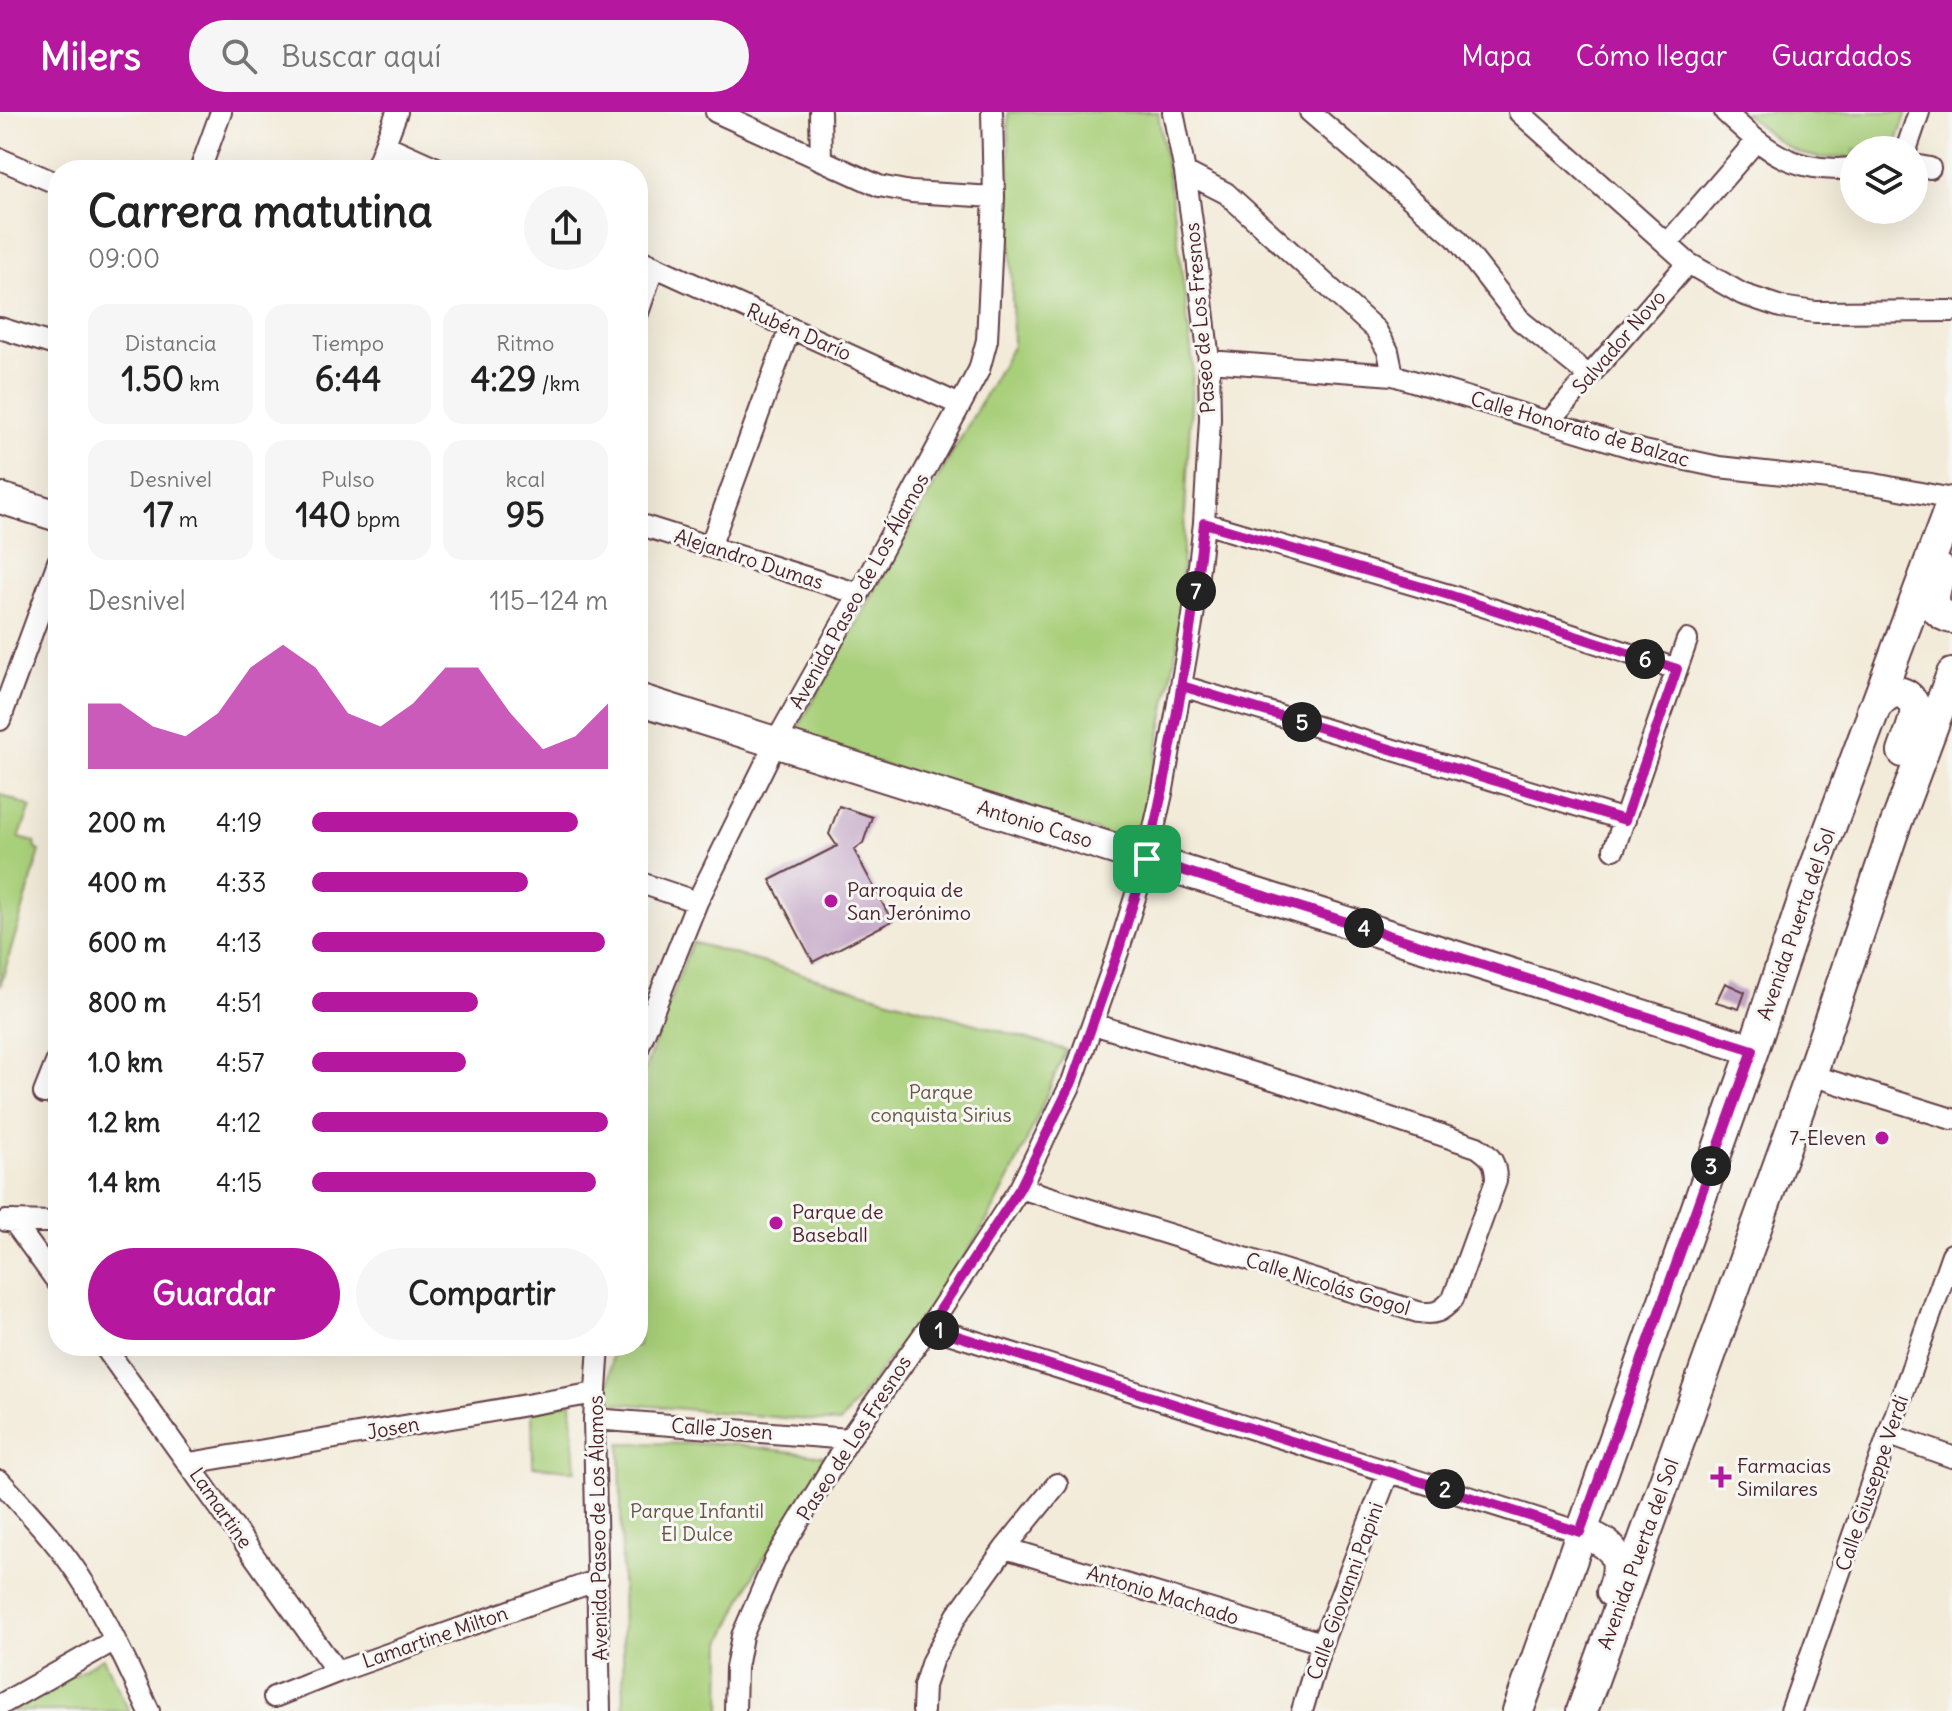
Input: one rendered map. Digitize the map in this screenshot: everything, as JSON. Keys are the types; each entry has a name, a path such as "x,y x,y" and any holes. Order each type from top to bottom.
{"main road":[{"path":"0,498 48,513"},
{"name":"Avenida Puerta del Sol","path":"1518,1711 1753,1050 1806,892 1952,500"},
{"path":"1952,509 1948,545 1933,596 1934,607 1941,615 1952,618"},
{"name":"Avenida Puerta del Sol","path":"1582,1711 1811,1075 1894,829 1952,674"},
{"path":"1872,710 1892,693 1902,693 1915,706 1896,782 1894,829"},
{"name":"Antonio Caso","path":"648,702 1753,1050"},
{"path":"1575,1711 1575,1694 1618,1575 1618,1559 1611,1546 1580,1532"}],"street":[{"path":"204,160 221,112"},
{"path":"379,160 397,112"},
{"path":"716,112 879,186 911,192 994,197"},
{"path":"820,112 821,160"},
{"name":"Avenida Paseo de Los Álamos","path":"648,1024 697,902 776,742 979,370 987,340 994,197 992,112"},
{"name":"Paseo de Los Fresnos","path":"735,1711 736,1668 749,1617 775,1560 849,1439 929,1327 1020,1188 1072,1082 1147,859 1182,686 1204,523 1210,419 1209,361 1185,172 1173,112"},
{"path":"1310,112 1456,238 1521,321 1589,376"},
{"path":"1519,112 1688,263 1742,294 1781,307 1815,312 1952,311"},
{"path":"1725,112 1756,141 1783,159 1807,167 1840,170"},
{"path":"1911,136 1919,112"},
{"path":"1667,244 1756,141"},
{"path":"385,145 419,160"},
{"path":"0,159 48,180"},
{"path":"1185,172 1226,193 1376,330 1388,351 1393,375"},
{"name":"Salvador Novo","path":"1549,422 1688,263"},
{"name":"Rubén Darío","path":"648,264 960,405"},
{"path":"0,328 48,343"},
{"path":"710,547 790,328"},
{"name":"Calle Honorato de Balzac","path":"1209,361 1393,375 1644,451 1719,467 1874,484 1952,500"},
{"path":"1204,523 1449,595 1677,669"},
{"name":"Alejandro Dumas","path":"648,527 859,594"},
{"path":"0,720 48,589"},
{"path":"1614,849 1687,640"},
{"path":"1182,686 1625,820"},
{"path":"648,885 697,902"},
{"name":"Calle Nicolás Gogol","path":"1020,1188 1418,1312 1433,1314 1443,1310 1453,1299 1496,1181 1496,1166 1491,1157 1477,1147 1093,1024"},
{"path":"1811,1075 1952,1119"},
{"path":"44,1093 48,1083"},
{"path":"6,1221 48,1222"},
{"path":"6,1221 48,1271"},
{"name":"Calle Giuseppe Verdi","path":"1791,1711 1952,1254"},
{"path":"929,1327 1580,1532"},
{"name":"Lamartine","path":"111,1356 337,1672"},
{"name":"Avenida Paseo de Los Álamos","path":"598,1356 594,1419 600,1711"},
{"name":"Josen","path":"190,1463 596,1393"},
{"name":"Calle Josen","path":"594,1419 849,1439"},
{"path":"1890,1435 1952,1457"},
{"name":"Calle Giovanni Papini","path":"1302,1711 1322,1643 1389,1471"},
{"path":"0,1482 46,1531 84,1584 149,1711"},
{"path":"923,1711 924,1686 932,1661 957,1615 1005,1548 1057,1484"},
{"name":"Antonio Machado","path":"1005,1548 1322,1643"},
{"name":"Lamartine Milton","path":"274,1697 598,1580"},
{"path":"0,1705 115,1640"}],"green space":[{"path":"1008,112 1158,112 1193,366 1178,642 1139,844 793,737 1013,345"},
{"path":"1744,112 1907,112 1899,136 1840,136 1840,158 1805,155 1767,133"},
{"path":"0,794 31,807 19,838 35,842 36,849 40,851 0,987"},
{"name":"Parque conquista Sirius","path":"692,942 1066,1050 1014,1169 977,1237 928,1308 840,1423 607,1402 612,1356 648,1356 648,1061"},
{"path":"571,1402 576,1471 533,1466 532,1412"},
{"name":"Parque Infantil El Dulce","path":"620,1443 728,1444 833,1457 756,1570 722,1642 721,1711 624,1711"},
{"path":"103,1658 129,1711 10,1711"}],"building":[{"name":"Parroquia de San Jerónimo","path":"839,806 872,817 863,843 854,850 892,921 813,962 770,880 837,846 829,834"},
{"path":"1725,983 1745,992 1739,1009 1716,1002"}],"place":[{"name":"Parroquia de San Jerónimo","path":"831,901"},
{"name":"7-Eleven","path":"1882,1138"},
{"name":"Parque de Baseball","path":"776,1223"},
{"name":"Farmacias Similares","path":"1721,1477"}],"route":[{"path":"1147,859 1072,1082 1020,1188 929,1327 1580,1532 1753,1050 1147,859 1182,686 1625,820 1677,669 1449,595 1204,523 1182,686 1163,789 1147,859"}]}
